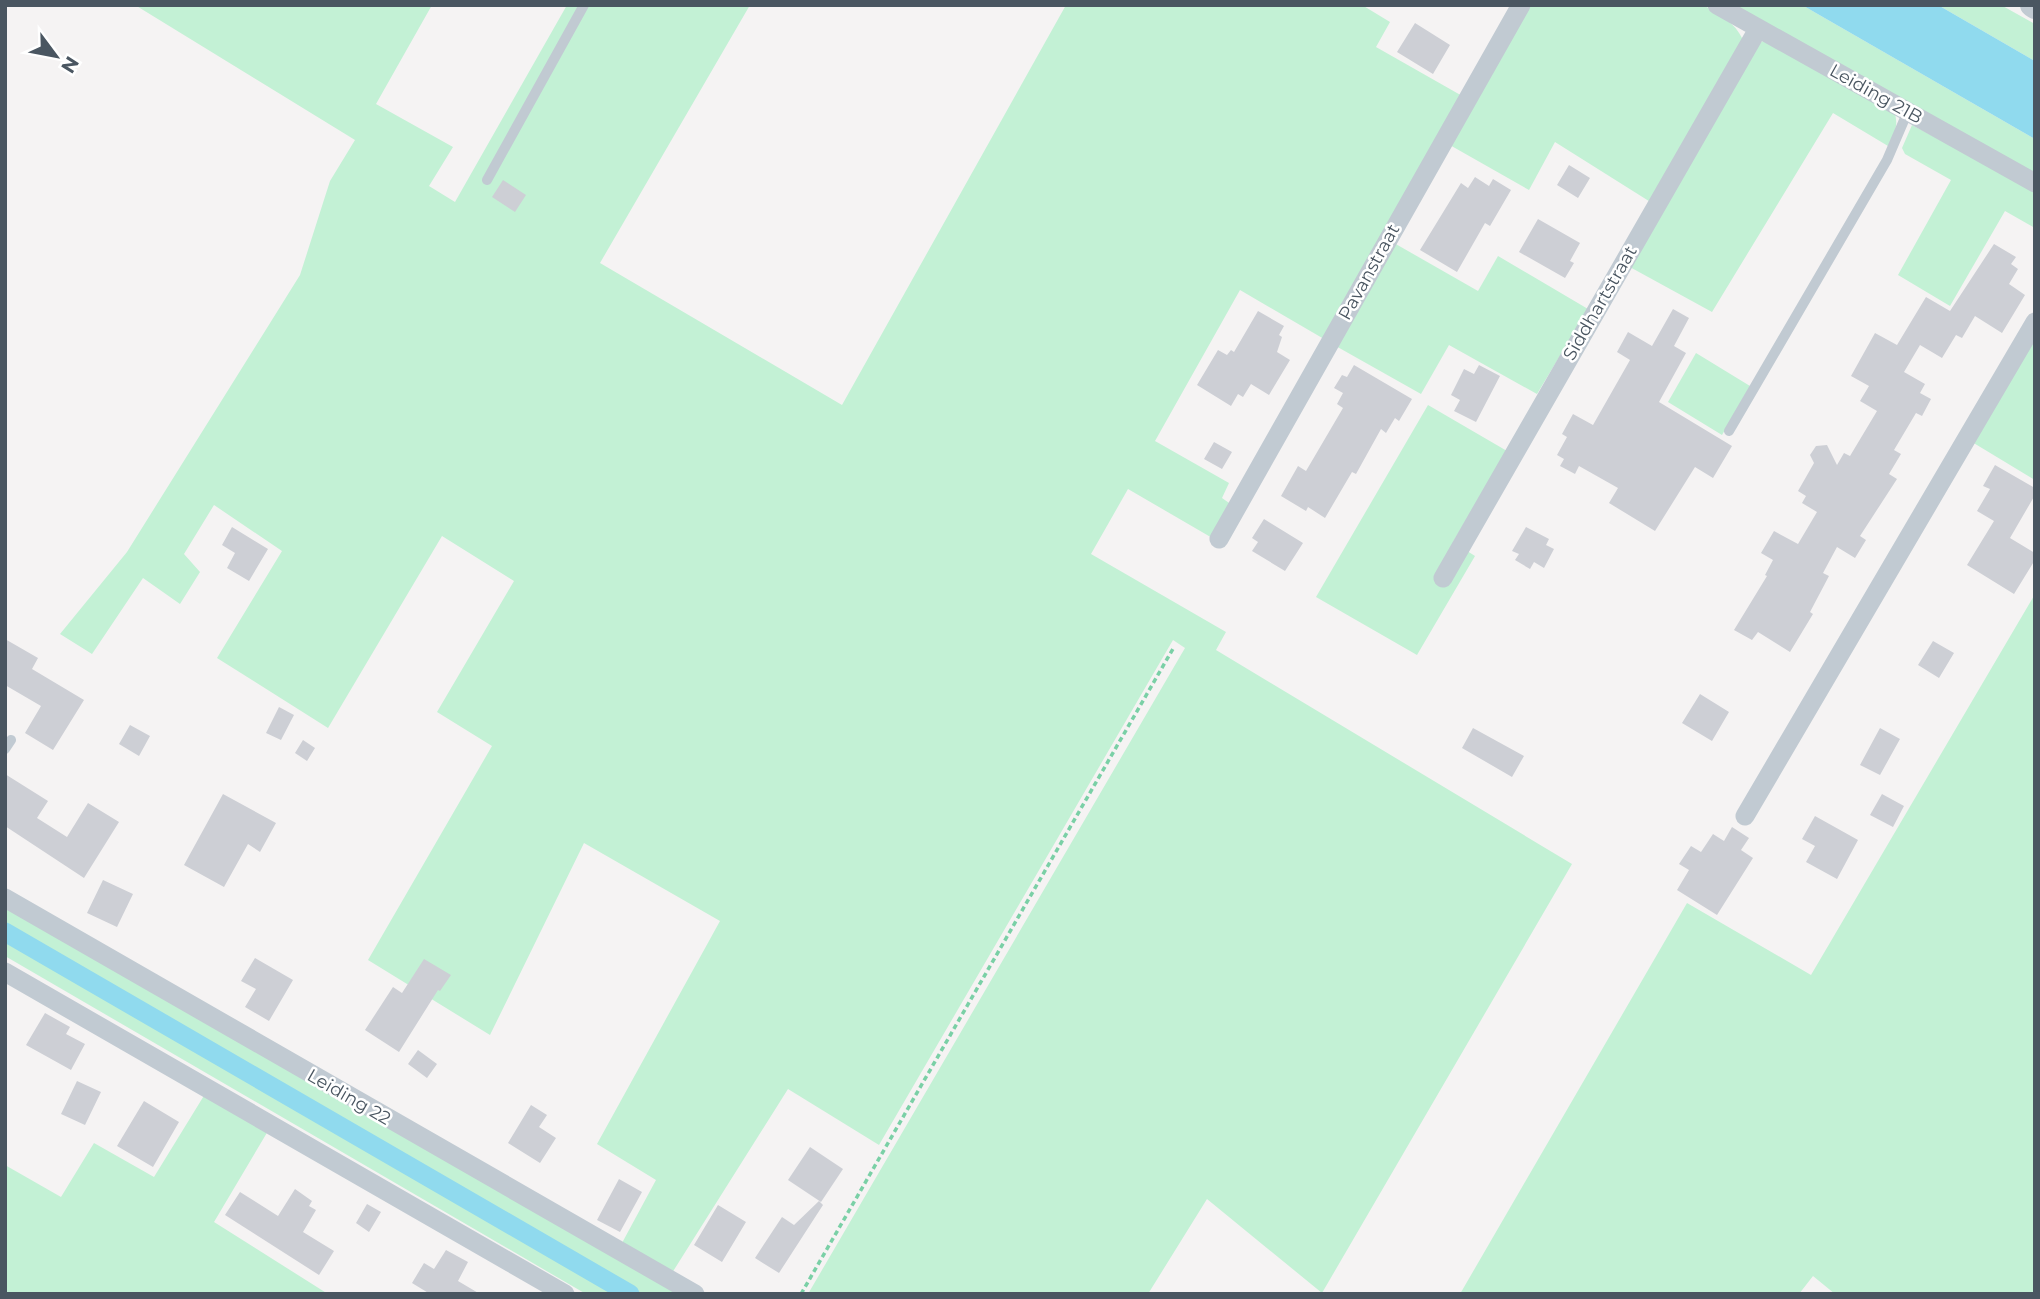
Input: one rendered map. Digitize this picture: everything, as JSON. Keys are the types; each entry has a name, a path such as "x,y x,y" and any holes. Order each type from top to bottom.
{"street":[{"name":"Pavanstraat","path":"1219,539 1521,5"},
{"name":"Leiding 21B","path":"1717,5 2035,183"},
{"name":"Siddhartstraat","path":"1443,578 1758,29"},
{"path":"1745,816 2035,322"},
{"name":"Leiding 22","path":"5,898 695,1294"},
{"path":"5,972 565,1294"}],"lane":[{"path":"487,180 584,5"},
{"path":"1730,431 1887,160 1908,111"}],"path":[{"path":"801,1294 1174,647"}],"green space":[{"path":"135,5 432,5 376,104 453,147 429,186 455,202 567,5 750,5 600,263 842,405 1066,5 1362,5 1390,22 1376,47 1464,97 1324,339 1240,290 1155,441 1229,483 1222,498 1232,505 1214,539 1128,489 1091,554 1226,632 1216,650 1572,864 1322,1293 1207,1199 1148,1294 808,1294 1185,648 1173,640 879,1145 788,1089 672,1273 622,1243 656,1180 597,1144 720,921 584,843 490,1035 368,960 492,746 437,712 514,581 442,536 328,728 217,658 282,551 214,505 184,554 200,572 180,604 143,578 92,654 60,634 127,552 300,275 330,181 355,140"},
{"path":"1527,5 1703,5 1726,20 1740,34 1743,40 1652,203 1555,142 1529,190 1448,144"},
{"path":"1734,5 1802,5 2035,139 2035,176"},
{"path":"1938,5 2001,5 2035,24 2035,61"},
{"path":"1763,41 1894,111 1896,129 1888,146 1833,113 1712,312 1628,266 1754,47"},
{"path":"1912,125 2035,190 2035,228 2005,211 1950,306 1898,275 1951,180 1905,154 1902,148"},
{"path":"1394,243 1478,291 1498,256 1588,309 1537,394 1449,345 1421,394 1334,345"},
{"path":"2035,335 2035,480 1972,442"},
{"path":"1696,353 1750,386 1722,435 1668,402"},
{"path":"1428,405 1507,451 1453,542 1475,556 1417,655 1316,597"},
{"path":"2035,594 2035,1294 1835,1294 1813,1276 1799,1294 1460,1294 1687,903 1811,975"},
{"path":"5,907 683,1294 586,1294 5,956"},
{"path":"205,1094 268,1131 214,1222 328,1294 5,1294 5,1165 61,1197 94,1143 154,1177"}],"water":[{"path":"1802,5 1938,5 2035,61 2035,139"}],"building":[{"path":"1415,23 1450,45 1433,74 1397,52"},
{"path":"1569,165 1590,178 1578,198 1557,185"},
{"path":"1475,177 1489,186 1493,179 1511,190 1490,226 1485,223 1457,272 1420,250 1461,183 1468,188"},
{"path":"503,180 526,195 515,212 492,197"},
{"path":"1538,219 1580,243 1570,261 1574,263 1565,278 1519,252"},
{"path":"1994,244 2016,257 2011,264 2018,269 2009,284 2025,295 2002,333 1975,316 1962,338 1956,335 1942,358 1920,345 1904,372 1925,384 1920,393 1931,399 1922,416 1916,413 1894,450 1901,454 1889,474 1897,479 1860,536 1866,540 1855,558 1837,547 1823,573 1829,576 1810,612 1813,614 1790,652 1758,632 1752,640 1734,630 1767,576 1765,575 1773,560 1761,553 1774,531 1798,544 1817,512 1802,503 1806,496 1798,491 1814,463 1810,455 1816,446 1827,445 1837,465 1844,453 1850,456 1877,411 1860,401 1869,386 1851,376 1875,333 1897,345 1926,297 1950,311"},
{"path":"1673,309 1689,318 1674,346 1686,353 1659,402 1732,446 1713,478 1695,467 1655,531 1609,503 1618,488 1579,466 1575,474 1560,466 1564,459 1557,455 1567,437 1562,434 1573,414 1593,425 1630,360 1617,352 1628,332 1652,346"},
{"path":"1258,311 1284,326 1279,335 1282,337 1277,352 1290,360 1269,395 1251,384 1243,397 1238,394 1231,406 1197,385 1218,350 1227,355 1231,350 1234,352"},
{"path":"1354,365 1412,399 1399,421 1395,418 1386,433 1381,429 1356,474 1352,472 1325,518 1308,507 1306,511 1281,496 1298,466 1306,471 1343,408 1337,404 1343,393 1334,388 1342,375 1347,377"},
{"path":"1479,365 1500,376 1476,422 1454,411 1460,400 1451,395 1464,369 1474,374"},
{"path":"1214,442 1232,452 1222,469 1204,459"},
{"path":"1995,465 2035,488 2035,495 2010,538 2035,553 2035,560 2014,594 1967,565 1994,521 1977,511 1990,489 1983,486"},
{"path":"1264,519 1303,543 1285,571 1252,551 1258,542 1252,538"},
{"path":"232,527 268,549 249,581 227,568 235,553 222,545"},
{"path":"1526,527 1549,539 1546,545 1554,549 1544,568 1534,562 1530,569 1515,560 1519,554 1512,551"},
{"path":"5,639 38,658 32,669 84,700 53,750 25,733 41,706 5,685"},
{"path":"1933,641 1954,653 1939,678 1918,665"},
{"path":"1700,694 1729,712 1712,741 1682,723"},
{"path":"279,707 294,715 281,740 266,733"},
{"path":"130,725 150,736 139,756 119,744"},
{"path":"1473,728 1524,756 1512,777 1462,748"},
{"path":"1880,728 1900,739 1880,775 1860,765"},
{"path":"303,740 315,748 307,761 295,753"},
{"path":"5,774 48,801 37,818 67,837 88,803 119,822 84,878 5,826"},
{"path":"223,794 276,823 260,852 248,844 224,887 184,865"},
{"path":"1882,794 1904,806 1893,827 1870,815"},
{"path":"1815,816 1858,840 1837,879 1806,862 1815,846 1802,839"},
{"path":"1732,827 1749,838 1741,850 1753,858 1717,915 1677,890 1689,870 1679,864 1691,846 1701,852 1713,834 1724,841"},
{"path":"103,880 133,894 117,927 87,913"},
{"path":"255,958 293,980 269,1021 245,1007 256,989 241,981"},
{"path":"424,959 451,975 440,991 438,990 399,1052 365,1030 393,987 402,993"},
{"path":"45,1013 70,1027 66,1034 85,1044 71,1070 26,1045"},
{"path":"418,1050 437,1064 427,1078 408,1064"},
{"path":"77,1081 101,1092 85,1125 61,1114"},
{"path":"144,1101 179,1122 153,1167 117,1146"},
{"path":"531,1105 547,1115 539,1127 556,1138 540,1163 508,1143"},
{"path":"810,1147 843,1169 821,1202 788,1180"},
{"path":"619,1179 642,1192 620,1232 597,1220"},
{"path":"295,1189 312,1201 309,1206 316,1210 303,1232 334,1251 319,1275 225,1215 240,1192 278,1216"},
{"path":"819,1201 823,1205 779,1273 755,1258 782,1217 794,1225"},
{"path":"367,1204 381,1212 369,1232 356,1223"},
{"path":"718,1205 746,1222 722,1262 694,1245"},
{"path":"446,1250 468,1262 458,1281 480,1294 430,1294 412,1283 424,1263 434,1269"}],"waterway":[{"path":"5,932 630,1294"}]}
